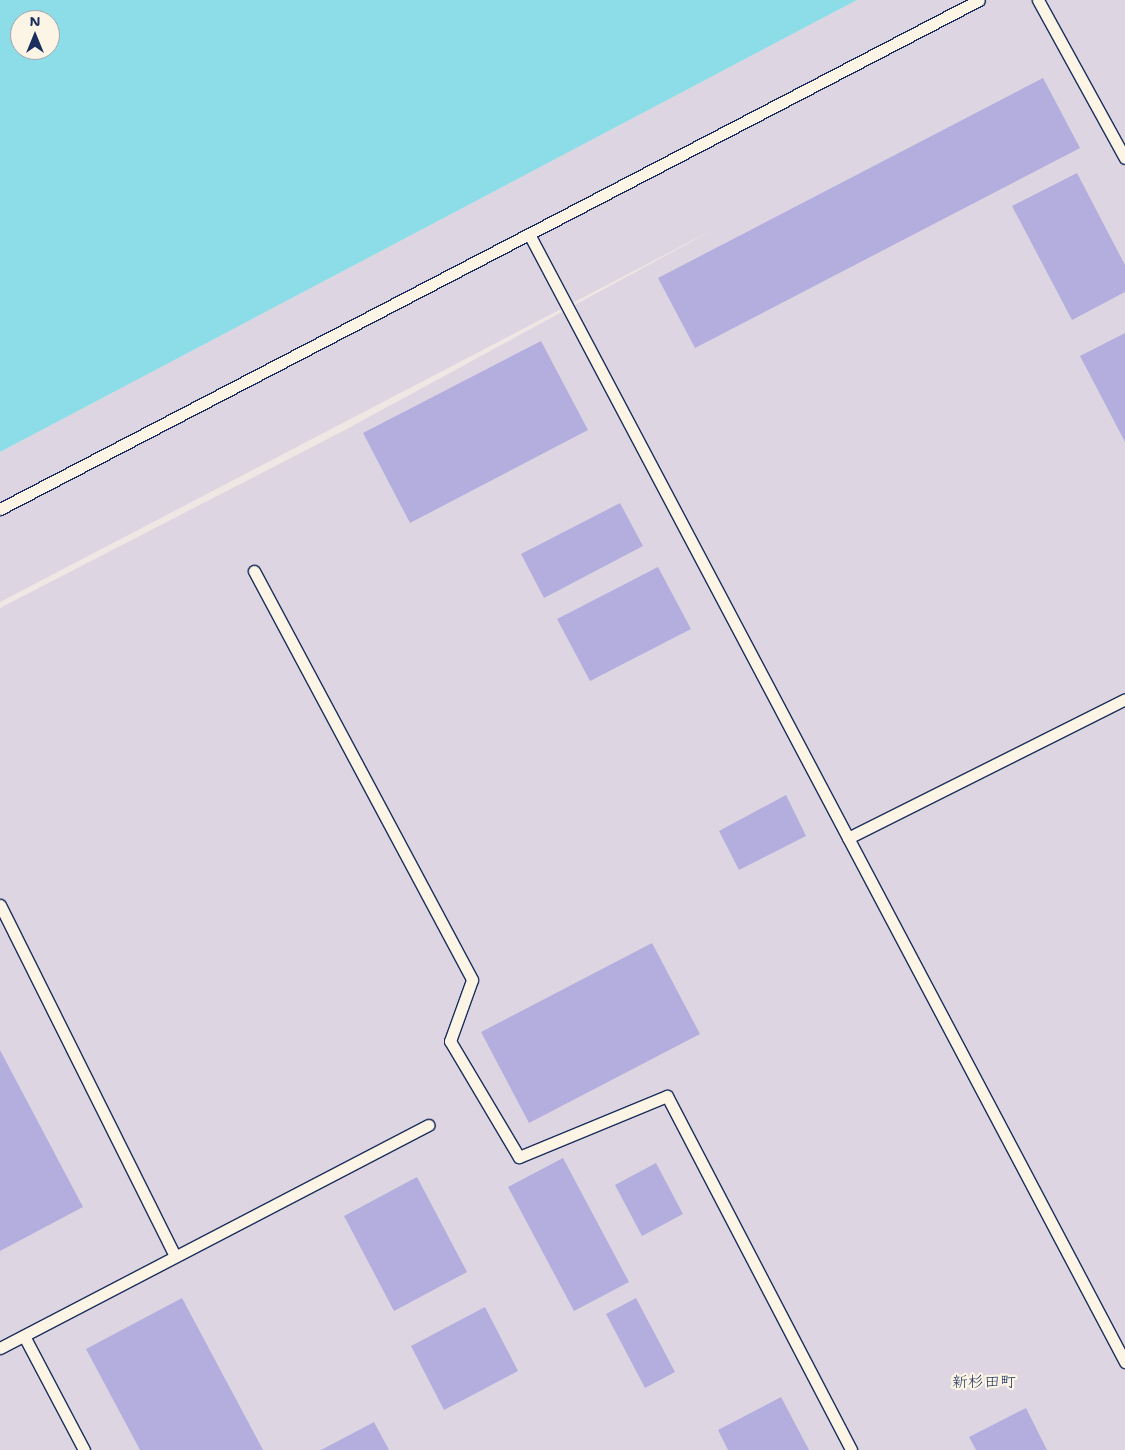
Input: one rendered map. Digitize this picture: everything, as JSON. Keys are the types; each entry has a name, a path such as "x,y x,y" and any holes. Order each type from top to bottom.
{"lane":[{"path":"0,509 979,0"},
{"path":"1038,0 1125,158"},
{"path":"529,234 1125,1362"},
{"path":"254,571 472,980 450,1041 519,1157 666,1096 851,1450"},
{"path":"848,838 1125,699"},
{"path":"0,905 175,1256"},
{"path":"0,1348 428,1125"},
{"path":"24,1336 84,1450"}],"shaded area":[{"path":"857,0 1125,0 1125,1450 0,1450 0,608 343,431 720,226 0,602 0,452"}],"water":[{"path":"0,0 857,0 0,452"}],"building":[{"path":"1043,78 1080,148 695,348 658,278"},
{"path":"1077,173 1125,265 1125,292 1072,320 1012,206"},
{"path":"1125,333 1125,442 1080,356"},
{"path":"541,341 588,430 410,523 363,433"},
{"path":"620,503 643,546 544,598 521,554"},
{"path":"658,567 691,629 590,681 557,619"},
{"path":"786,795 806,836 739,870 719,831"},
{"path":"652,943 700,1034 529,1123 481,1032"},
{"path":"0,1050 83,1207 0,1251"},
{"path":"563,1158 629,1282 574,1311 508,1187"},
{"path":"656,1163 683,1214 642,1236 615,1185"},
{"path":"417,1177 467,1272 394,1311 344,1216"},
{"path":"182,1298 263,1450 140,1450 86,1349"},
{"path":"636,1298 675,1372 645,1388 606,1314"},
{"path":"485,1307 518,1371 444,1410 411,1346"},
{"path":"781,1397 809,1450 728,1450 718,1430"},
{"path":"1026,1408 1047,1450 976,1450 969,1437"},
{"path":"374,1422 389,1450 321,1450"}],"district":[{"name":"新杉田町","path":"984,1382"}]}
